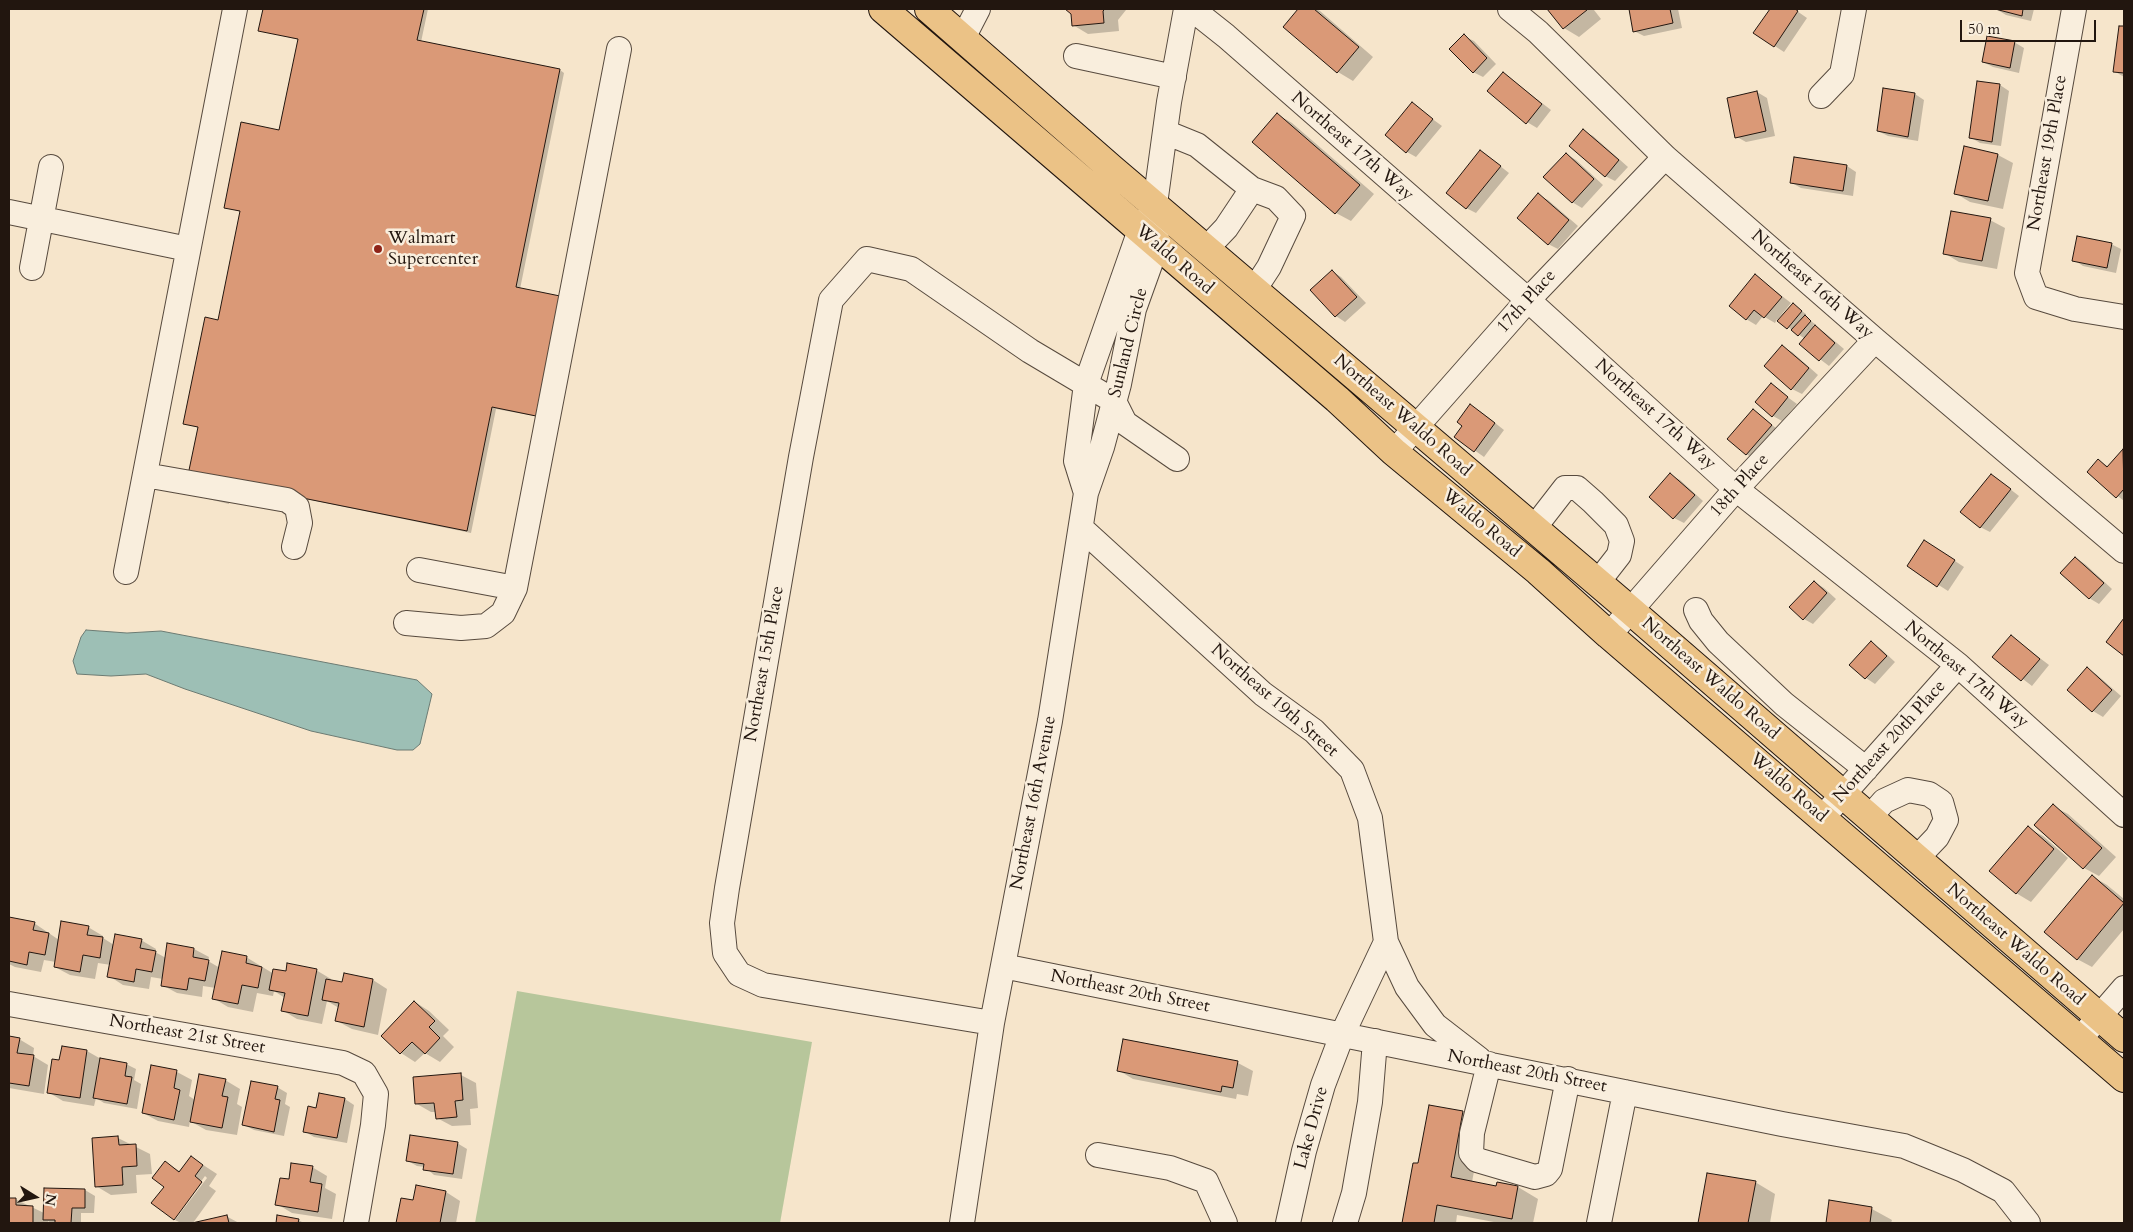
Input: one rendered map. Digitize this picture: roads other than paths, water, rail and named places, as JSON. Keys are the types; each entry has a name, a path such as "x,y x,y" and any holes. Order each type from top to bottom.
{"highway":[{"name":"Waldo Road","path":"883,9 1338,399 1394,452 1538,571 1822,818 2024,990 2079,1040"},
{"name":"Waldo Road","path":"930,9 1206,249 1293,322"},
{"name":"Northeast Waldo Road","path":"1293,322 1598,582 2124,1038"},
{"path":"2079,1040 2124,1078"}],"street":[{"path":"126,572 235,9"},
{"path":"963,38 978,9"},
{"path":"1156,204 1165,132 1186,9"},
{"name":"Northeast 17th Way","path":"1192,9 1226,36 1528,300 1736,489 1958,665 2124,815"},
{"name":"Northeast 16th Way","path":"1510,9 1538,32 1665,156 1874,340 2124,550"},
{"path":"1821,96 1842,74 1854,9"},
{"name":"Northeast 19th Place","path":"2074,9 2027,273 2036,297 2074,309 2124,317"},
{"path":"406,623 461,628 486,626 503,613 515,588 619,49"},
{"path":"1076,56 1174,77"},
{"path":"1165,132 1196,145 1252,189 1276,198 1293,216 1269,267 1254,290"},
{"name":"17th Place","path":"1394,452 1528,300 1665,156"},
{"path":"32,268 51,167"},
{"path":"1206,249 1226,228 1252,189"},
{"name":"Sunland Circle","path":"1086,493 1102,446 1114,401 1156,204"},
{"path":"9,212 188,249"},
{"name":"Sunland Circle","path":"1086,384 1149,238"},
{"name":"Northeast 15th Place","path":"992,1023 762,985 739,974 725,953 722,923 800,467 832,300 867,259 911,269 1030,351 1086,384"},
{"name":"18th Place","path":"1609,634 1736,489 1874,340"},
{"path":"1086,384 1114,401 1125,423 1177,459"},
{"name":"Northeast 16th Avenue","path":"962,1223 992,1023 1050,721 1081,528 1086,493 1076,461 1086,384"},
{"path":"145,475 287,500 298,508 300,523 294,546"},
{"path":"1534,528 1564,488 1577,488 1616,525 1622,541 1619,555 1598,582"},
{"name":"Northeast 19th Street","path":"1081,528 1263,694 1314,731 1352,770 1370,818 1386,942 1407,987 1435,1025 1487,1063"},
{"path":"419,570 515,588"},
{"path":"1696,610 1701,621 1718,642 1784,704 1866,769"},
{"name":"Northeast 20th Place","path":"1822,818 1958,665"},
{"path":"1869,818 1884,801 1908,790 1929,794 1941,802 1946,820 1937,837 1916,859"},
{"name":"Lake Drive","path":"1288,1223 1304,1151 1323,1085 1342,1034 1386,942"},
{"name":"Northeast 20th Street","path":"1003,966 1568,1079 1782,1124 1904,1146 1963,1170 2003,1191 2028,1223"},
{"path":"2079,1040 2124,988"},
{"name":"Northeast 21st Street","path":"9,1004 343,1063 364,1073 376,1094 373,1125 356,1223"},
{"path":"1344,1223 1354,1193 1368,1111 1375,1041"},
{"path":"1487,1063 1472,1133 1471,1153 1477,1160 1535,1178 1546,1174 1550,1169 1568,1079"},
{"path":"1599,1223 1625,1092"},
{"path":"1098,1155 1170,1168 1206,1181 1225,1223"}],"water":[{"path":"86,630 127,633 161,631 417,680 432,694 420,744 413,750 397,750 311,731 146,674 111,676 77,674 73,661 81,637"}],"place":[{"name":"Walmart Supercenter","path":"378,249"}]}
